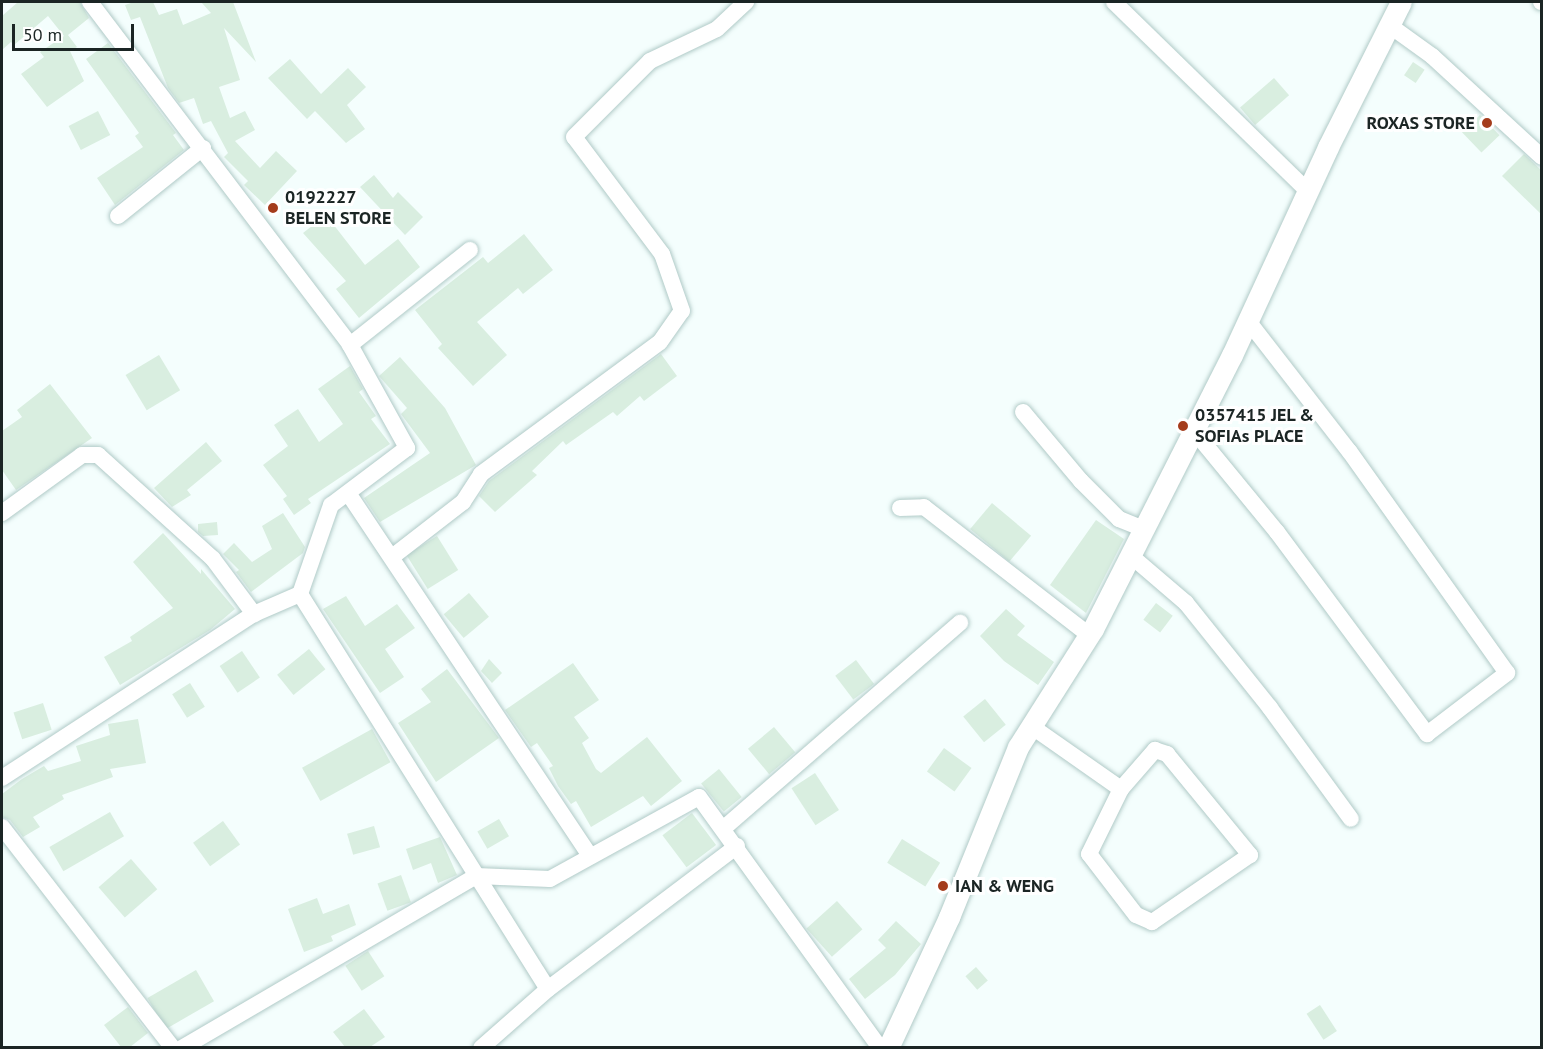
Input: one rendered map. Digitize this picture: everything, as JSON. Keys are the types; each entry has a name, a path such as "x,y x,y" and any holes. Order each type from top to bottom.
{"street":[{"path":"2,778 254,614 300,594 332,505 407,448 350,345 203,148 90,2"},
{"path":"392,557 462,502 481,474 660,342 682,311 662,254 574,137 650,61 717,29 746,2"},
{"path":"1114,2 1308,191"},
{"path":"888,1047 950,917 1018,747 1089,635 1194,431 1401,2"},
{"path":"1389,25 1432,56 1540,152"},
{"path":"118,216 203,148"},
{"path":"350,345 470,250"},
{"path":"1194,431 1277,532 1426,734 1507,673 1348,451 1248,321"},
{"path":"1023,412 1081,481 1119,519 1143,529"},
{"path":"2,513 82,455 98,455 213,559 254,614"},
{"path":"348,492 589,855"},
{"path":"900,508 924,507 1089,635"},
{"path":"1130,555 1186,603 1270,708 1352,819"},
{"path":"300,594 429,794 476,876 548,989"},
{"path":"724,828 960,623"},
{"path":"1031,726 1121,789"},
{"path":"1155,750 1167,754 1250,855 1152,921 1136,915 1089,854 1121,789 1155,750"},
{"path":"182,1047 476,876 550,879 589,855 699,797 724,828 880,1047"},
{"path":"2,827 172,1047"},
{"path":"481,1047 548,989 737,846"}],"building":[{"path":"18,2 80,2 89,18 68,35 77,47 70,51 84,81 47,107 21,74 44,57 40,52 64,36 48,16 14,45 11,42 2,50 2,16"},
{"path":"134,2 153,2 159,15 177,9 183,25 211,13 201,2 233,2 256,62 224,28 240,80 219,87 230,118 245,111 255,130 235,141 260,168 276,151 297,171 265,205 244,185 248,181 224,157 228,153 211,121 203,124 194,98 179,103 168,88 140,17 131,20 125,5"},
{"path":"108,43 176,133 173,135 184,150 115,205 97,178 143,147 135,136 139,133 86,59"},
{"path":"290,59 321,94 348,68 366,87 347,105 365,129 346,143 315,111 307,119 268,78"},
{"path":"1413,62 1425,70 1416,83 1404,75"},
{"path":"1274,78 1289,95 1255,125 1240,108"},
{"path":"98,111 110,135 81,150 69,126"},
{"path":"1480,115 1499,135 1481,153 1462,132"},
{"path":"1524,154 1542,171 1542,215 1502,176"},
{"path":"374,175 393,198 398,192 423,217 405,235 360,187"},
{"path":"326,215 365,265 398,239 420,267 359,318 336,289 346,281 303,233"},
{"path":"524,234 553,270 523,294 518,288 477,322 507,355 473,386 438,348 442,344 415,310 483,257 488,263"},
{"path":"661,354 677,376 644,401 640,396 617,416 613,412 566,445 563,441 532,471 537,475 495,512 479,496 489,481"},
{"path":"159,355 180,390 147,410 126,375"},
{"path":"400,357 445,408 476,465 380,522 364,498 430,453 401,414 407,408 379,376"},
{"path":"350,366 363,389 359,392 376,416 371,419 390,444 308,499 311,503 294,515 283,499 287,496 263,465 288,446 274,425 298,409 319,442 343,424 318,389"},
{"path":"50,384 92,438 16,490 2,470 2,431 22,417 17,410"},
{"path":"206,442 222,461 187,490 191,495 172,507 154,488"},
{"path":"992,503 1031,536 1009,562 970,529"},
{"path":"283,513 305,547 303,553 251,592 236,572 239,570 223,554 234,543 252,562 272,549 262,526"},
{"path":"1096,520 1124,539 1086,613 1050,585"},
{"path":"217,522 218,535 203,536 198,532 198,524"},
{"path":"163,533 201,574 201,569 235,609 210,630 120,685 104,657 132,641 130,637 173,608 133,562"},
{"path":"437,536 458,570 428,589 406,555"},
{"path":"469,593 489,617 464,638 444,614"},
{"path":"346,596 365,626 397,604 415,628 385,649 404,677 380,693 323,609"},
{"path":"1156,603 1173,616 1160,632 1143,620"},
{"path":"1006,609 1025,626 1017,635 1054,662 1038,685 1004,661 980,636"},
{"path":"309,649 325,669 293,695 277,675"},
{"path":"242,651 260,678 238,693 220,666"},
{"path":"489,659 502,673 492,683 481,671"},
{"path":"856,660 874,684 853,700 835,676"},
{"path":"573,663 599,700 574,717 589,738 582,743 596,769 601,773 647,737 682,781 651,806 643,796 591,827 576,801 571,804 558,786 549,768 553,766 537,743 531,747 505,710"},
{"path":"447,669 499,738 436,782 398,723 431,702 421,689"},
{"path":"190,683 205,707 187,718 172,694"},
{"path":"985,699 1006,725 984,742 963,717"},
{"path":"43,703 52,730 22,739 14,713"},
{"path":"138,719 146,763 110,769 113,777 62,795 64,799 33,817 40,827 23,837 10,820 2,817 2,794 22,779 44,766 48,771 81,761 76,746 110,735 108,724"},
{"path":"774,727 795,752 769,774 748,749"},
{"path":"372,729 390,762 320,801 302,768"},
{"path":"944,748 972,768 954,791 927,771"},
{"path":"719,769 742,797 724,811 701,783"},
{"path":"815,773 839,810 815,825 792,788"},
{"path":"110,812 124,836 63,871 49,847"},
{"path":"692,813 716,845 687,867 662,835"},
{"path":"499,819 509,836 487,849 477,832"},
{"path":"223,821 240,844 210,866 193,843"},
{"path":"374,826 380,847 353,855 347,834"},
{"path":"440,837 457,875 438,883 431,863 413,870 406,849"},
{"path":"902,839 940,863 925,887 887,863"},
{"path":"131,859 157,889 125,917 99,887"},
{"path":"401,875 411,902 387,911 378,884"},
{"path":"317,898 323,914 349,904 356,925 331,936 333,941 304,952 288,909"},
{"path":"837,901 862,929 832,957 807,928"},
{"path":"896,921 921,944 895,975 865,999 849,979 886,948 878,940"},
{"path":"368,951 384,976 362,991 345,966"},
{"path":"976,967 988,981 977,990 965,976"},
{"path":"196,970 214,1001 166,1029 148,998"},
{"path":"1320,1005 1337,1031 1323,1040 1307,1014"},
{"path":"128,1007 148,1033 130,1047 121,1047 104,1025"},
{"path":"364,1009 385,1037 370,1047 345,1047 333,1032"}],"place":[{"name":"ROXAS STORE","path":"1487,123"},
{"name":"0192227 BELEN STORE","path":"273,208"},
{"name":"0357415 JEL & SOFIAs PLACE","path":"1183,426"},
{"name":"IAN & WENG","path":"943,886"}]}
